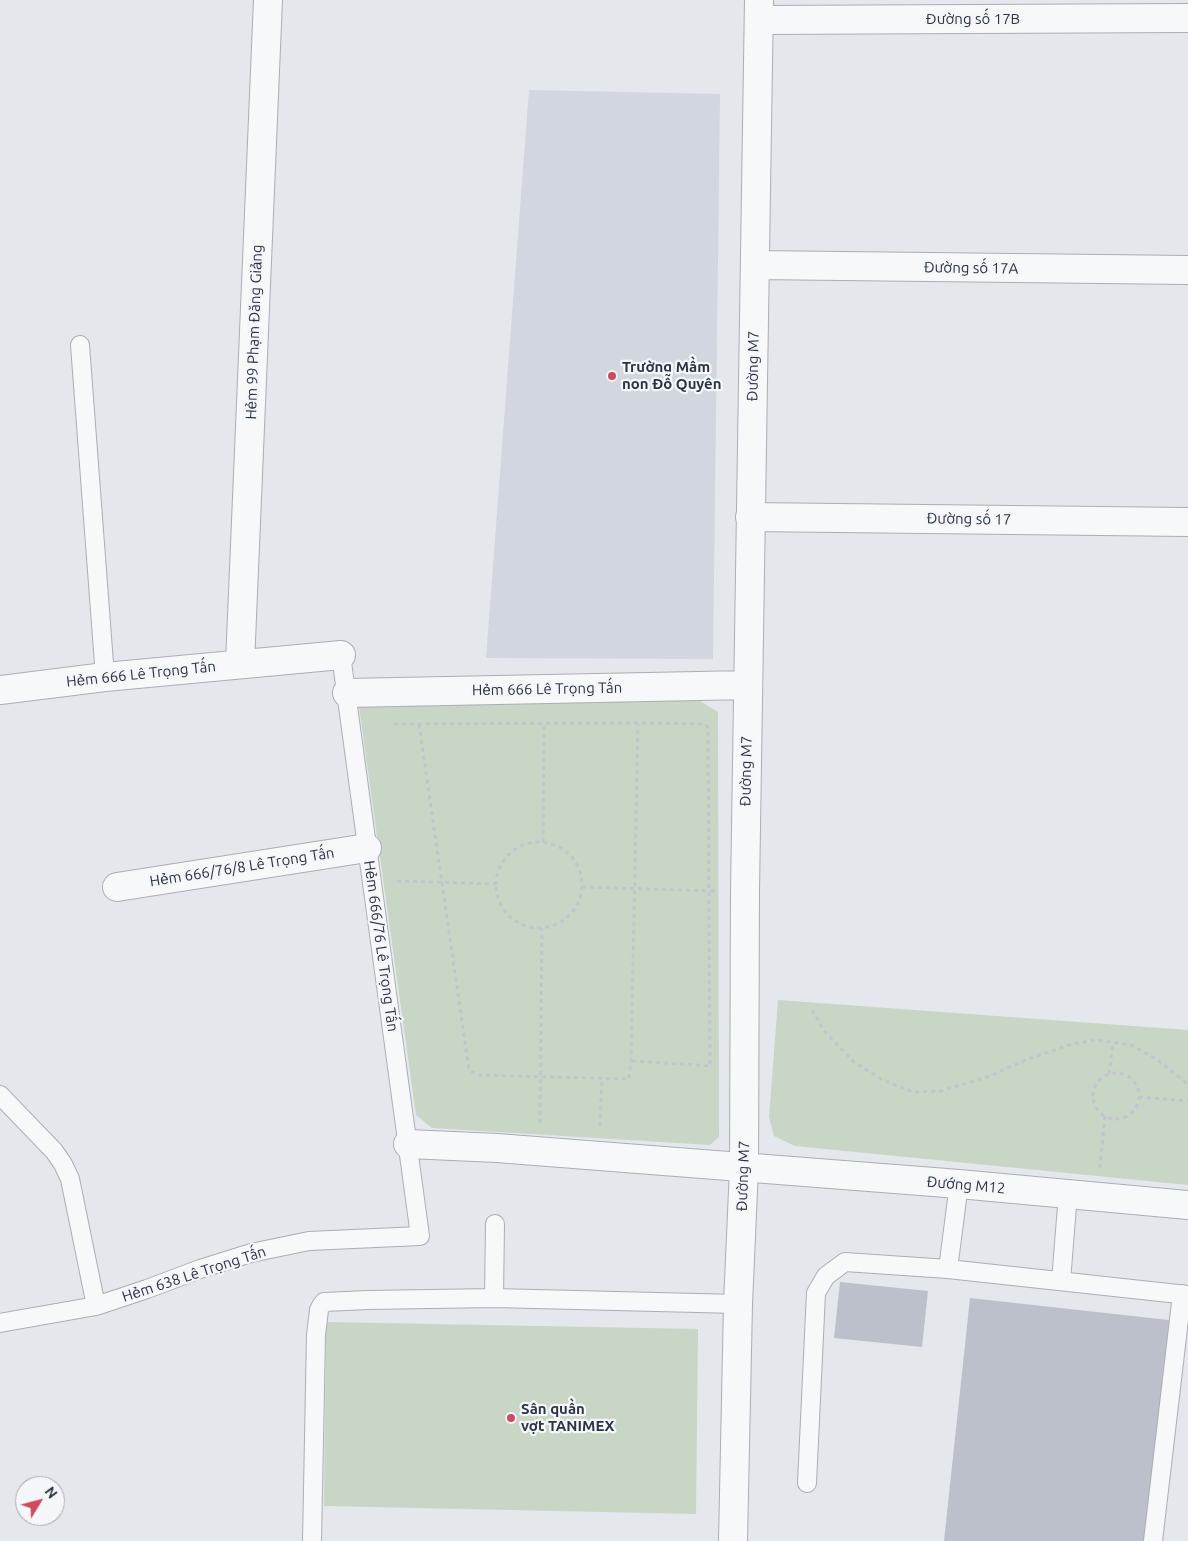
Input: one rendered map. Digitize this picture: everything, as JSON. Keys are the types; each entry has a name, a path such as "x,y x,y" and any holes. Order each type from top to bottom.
{"street":[{"name":"Hẻm 99 Phạm Đăng Giảng","path":"240,664 268,0"},
{"name":"Đường số 17B","path":"759,10 1188,18"},
{"name":"Đường M7","path":"733,1541 738,1304 744,1168 745,890 759,10"},
{"name":"Đường số 17A","path":"755,265 1188,270"},
{"name":"Đường số 17","path":"750,517 1188,522"},
{"name":"Hẻm 666 Lê Trọng Tấn","path":"0,690 105,677 341,655"},
{"name":"Hẻm 666 Lê Trọng Tấn","path":"346,693 748,686"},
{"name":"Hẻm 666/76/8 Lê Trọng Tấn","path":"117,887 367,848"},
{"name":"Đướng M12","path":"408,1144 496,1148 959,1184 1188,1205"}],"lane":[{"path":"80,345 105,677"},
{"name":"Hẻm 666/76 Lê Trọng Tấn","path":"341,655 420,1236"},
{"path":"0,1096 54,1151 70,1179 96,1306"},
{"path":"948,1269 959,1184"},
{"path":"1061,1281 1068,1194"},
{"path":"494,1298 495,1224"},
{"name":"Hẻm 638 Lê Trọng Tấn","path":"0,1323 96,1306 251,1253 309,1241 420,1236"},
{"path":"807,1483 816,1292 826,1276 845,1262 948,1269 1185,1295 1152,1541"},
{"path":"312,1541 316,1335 319,1310 324,1302 494,1298 738,1304"}],"path":[{"path":"542,689 544,723 543,842"},
{"path":"419,724 469,1070 477,1075 629,1079 631,1062 638,723"},
{"path":"392,724 638,723 704,724 708,727 710,1066 631,1062"},
{"path":"543,842 557,846 569,854 577,866 582,887 581,894 577,907 568,917 556,925 542,928 529,927 517,922 506,913 499,901 496,884 498,873 504,860 514,850 528,844 543,842"},
{"path":"371,879 496,884"},
{"path":"582,887 709,891 745,890"},
{"path":"540,1126 542,928"},
{"path":"812,1010 825,1032 854,1062 881,1079 913,1092 941,1091 987,1077 1028,1059 1072,1044 1097,1040 1131,1045 1156,1059 1188,1084"},
{"path":"1109,1075 1113,1043"},
{"path":"1121,1074 1128,1077 1138,1089 1139,1096 1138,1104 1128,1116 1112,1119 1105,1116 1096,1106 1094,1092 1101,1079 1109,1075 1121,1074"},
{"path":"600,1130 602,1077"},
{"path":"1139,1096 1188,1101"},
{"path":"1098,1197 1105,1116"}],"shaded area":[{"name":"Trường Mầm non Đỗ Quyên","path":"529,90 720,94 713,659 486,658"}],"green space":[{"path":"377,693 700,701 718,712 719,1137 710,1145 432,1128 416,1115 359,707"},
{"path":"778,1000 1188,1030 1188,1185 795,1146 774,1136 769,1117"},
{"name":"Sân quần vợt TANIMEX","path":"326,1322 698,1329 696,1514 324,1506"}],"building":[{"path":"840,1282 928,1291 922,1347 834,1338"},
{"path":"970,1298 1169,1320 1145,1541 944,1541"}],"place":[{"name":"Trường Mầm non Đỗ Quyên","path":"612,376"},
{"name":"Sân quần vợt TANIMEX","path":"511,1418"}]}
